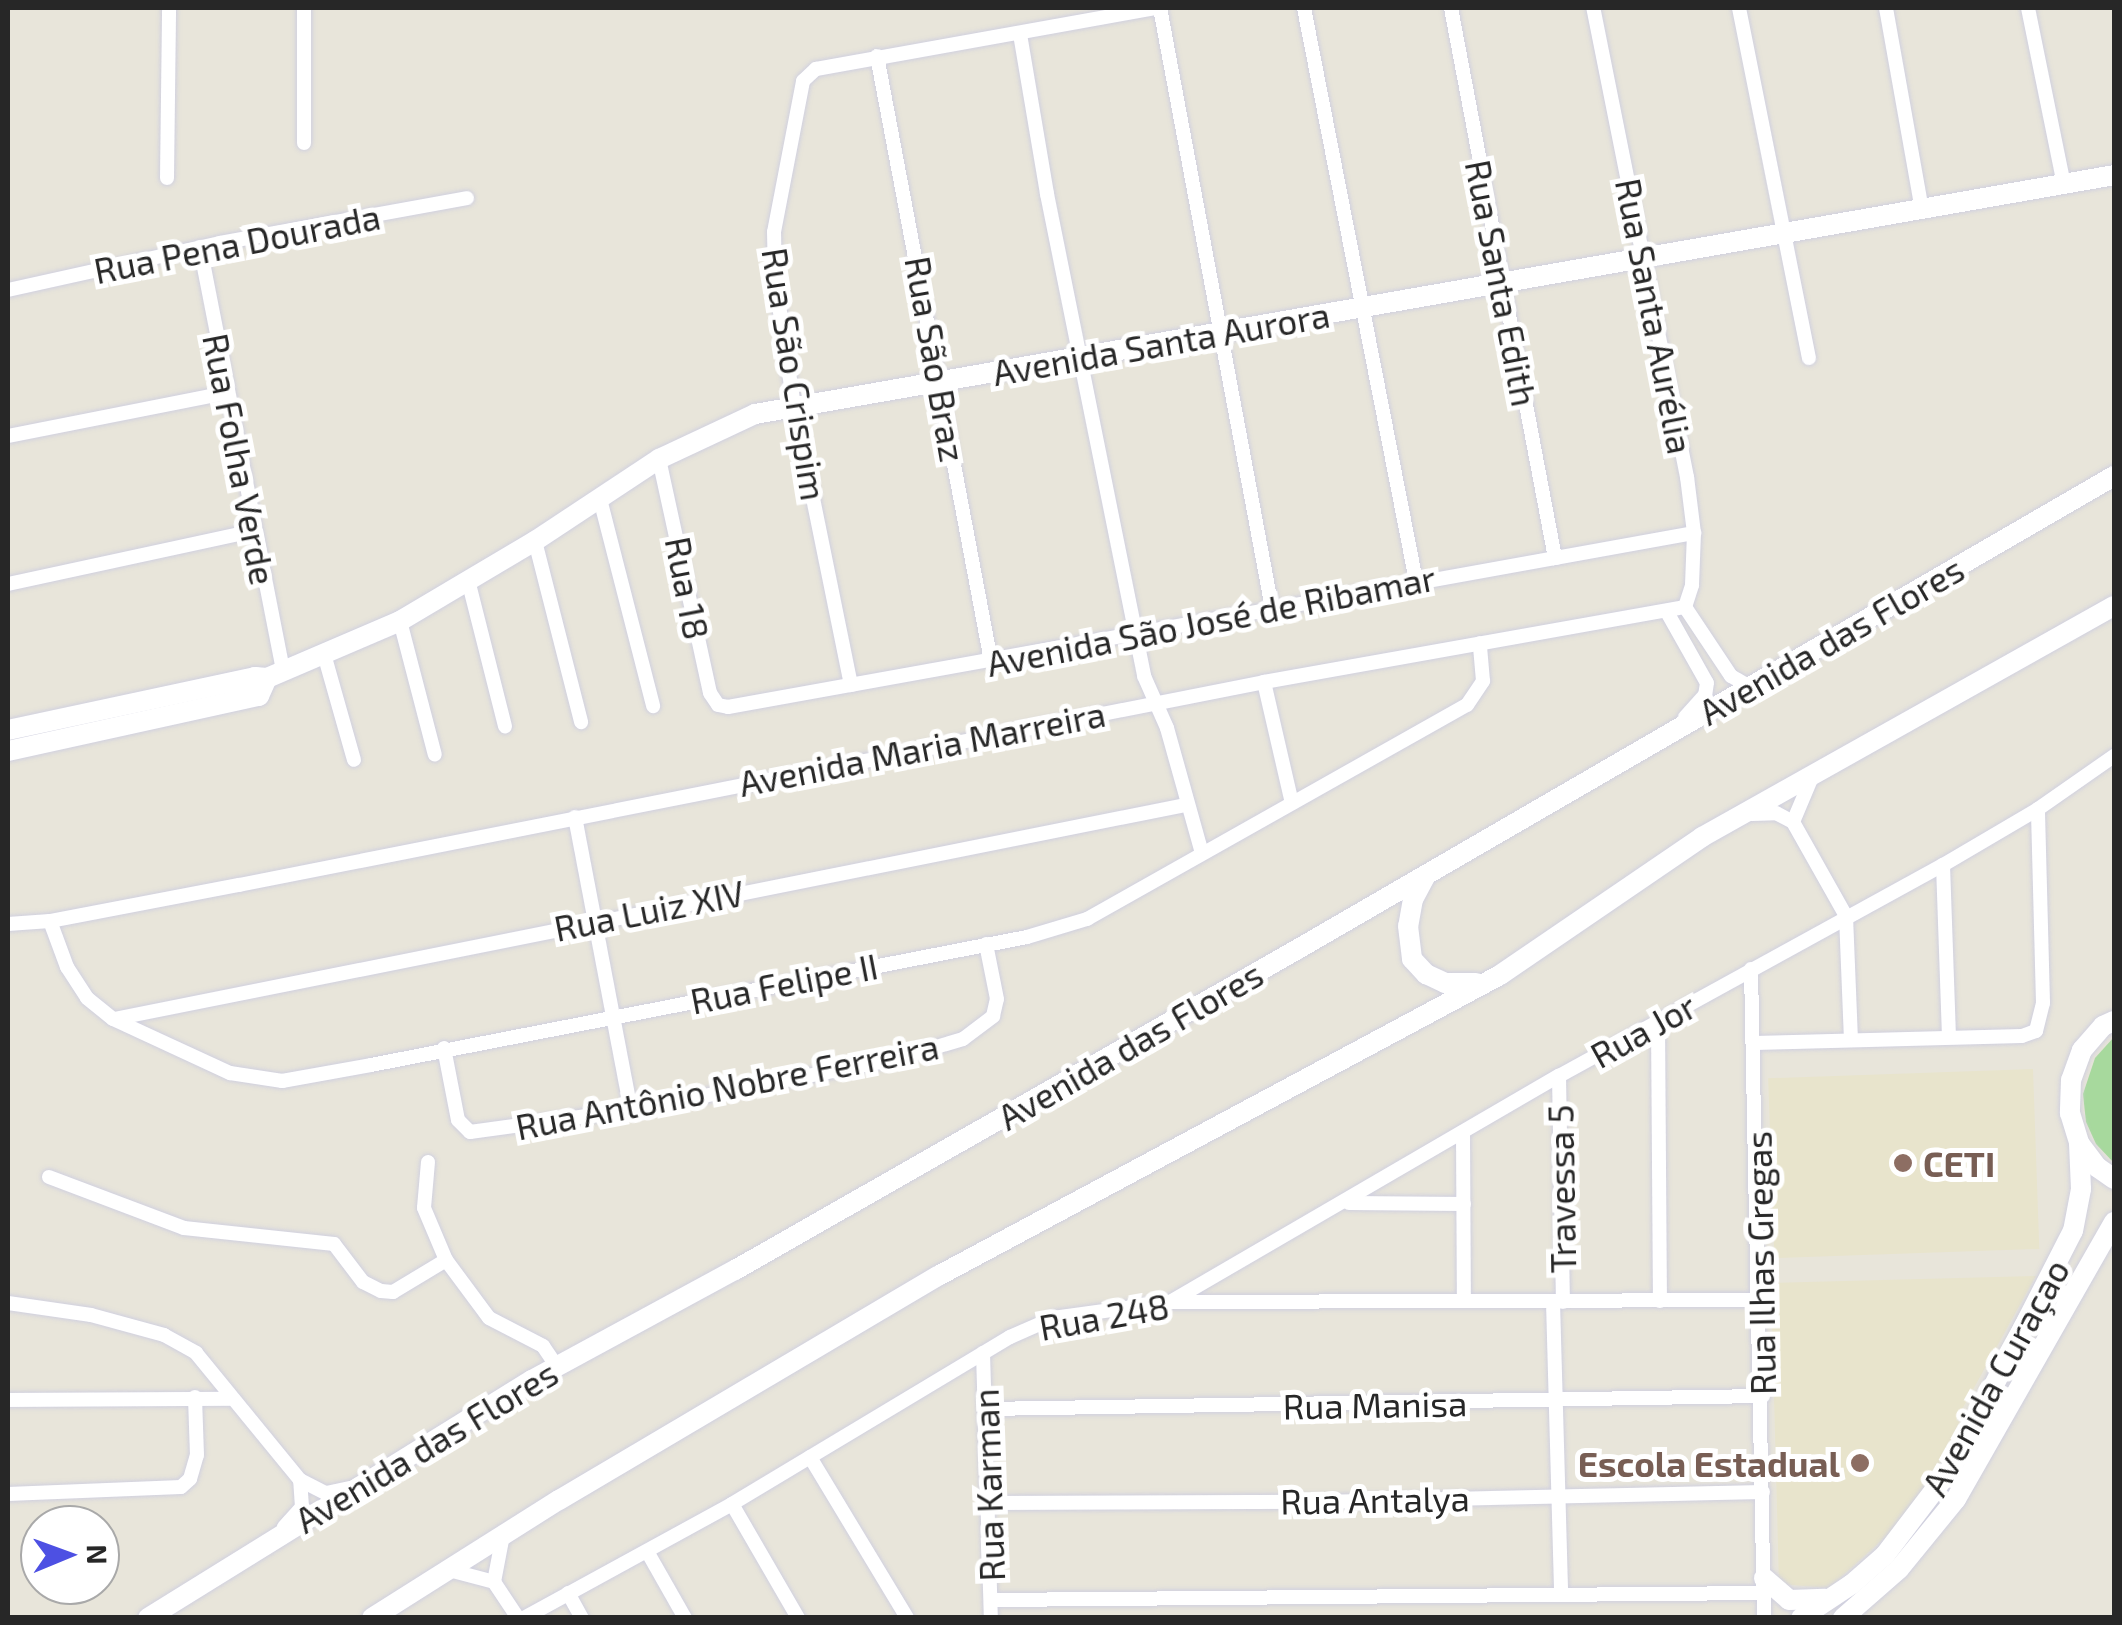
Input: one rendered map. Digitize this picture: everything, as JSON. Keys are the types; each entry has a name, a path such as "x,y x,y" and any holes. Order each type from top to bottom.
{"main road":[{"name":"Avenida Santa Aurora","path":"275,675 400,621 535,542 659,459 740,420 794,406 1922,211 2114,174"},
{"name":"Avenida das Flores","path":"148,1618 556,1367 735,1270 2114,476"},
{"path":"372,1618 503,1535 938,1276 1500,975 1630,883 1739,817 2114,606"},
{"path":"8,730 275,675"},
{"path":"8,751 259,696 275,675"},
{"path":"1427,874 1413,899 1408,926 1412,959 1426,974 1446,984 1466,986 1500,975"},
{"name":"Avenida Curaçao","path":"1801,1618 1884,1555 1952,1466 2073,1231 2081,1189 2080,1143 2070,1112 2071,1080 2082,1050 2111,1020"},
{"path":"2080,1143 2098,1168 2114,1180"},
{"name":"Avenida Curaçao","path":"1843,1618 1898,1569 1956,1499 2114,1222"},
{"path":"2093,1258 2114,1252"},
{"path":"1765,1586 1789,1600 1832,1598"}],"street":[{"path":"168,178 169,8"},
{"path":"304,8 304,143"},
{"path":"1061,8 1061,26"},
{"path":"876,56 1157,8 1272,608"},
{"path":"1304,8 1416,581"},
{"name":"Rua Santa Edith","path":"1450,8 1554,558"},
{"name":"Rua Santa Aurélia","path":"1592,8 1645,259 1694,534 1692,585 1685,607"},
{"path":"1739,8 1808,358"},
{"path":"1886,8 1922,211"},
{"path":"2028,8 2064,186"},
{"path":"1020,34 1136,638 1154,703 1167,728 1202,854"},
{"name":"Rua São Crispim","path":"851,685 794,406 775,279 774,232 803,82 816,69 876,56"},
{"name":"Rua São Braz","path":"876,56 991,662"},
{"name":"Rua Pena Dourada","path":"8,290 200,248 467,198"},
{"name":"Rua Folha Verde","path":"200,248 254,531 275,675"},
{"path":"8,436 226,393"},
{"name":"Rua 18","path":"659,459 710,692 718,705 728,707"},
{"path":"600,499 654,706"},
{"path":"8,584 254,531"},
{"name":"Avenida São José de Ribamar","path":"728,707 1136,638 1416,581 1694,534"},
{"path":"535,542 580,722"},
{"path":"468,580 505,726"},
{"path":"1645,749 1705,695 1704,672 1666,612 1685,607 1731,676 1750,687"},
{"name":"Avenida Maria Marreira","path":"8,924 50,921 1264,682 1666,612"},
{"path":"400,621 435,755"},
{"name":"Rua Felipe II","path":"50,921 67,967 87,998 113,1019 230,1072 256,1080 282,1081 986,944 1086,919 1467,705 1483,681 1480,644"},
{"path":"324,654 354,760"},
{"path":"1264,682 1292,804"},
{"name":"Rua Jor","path":"1170,1302 1559,1076 1943,866 2038,810 2114,756"},
{"path":"1793,822 1803,788 1813,775"},
{"name":"Rua Luiz XIV","path":"113,1019 1185,804"},
{"path":"1755,1043 2030,1034 2040,1025 2043,1003 2038,810"},
{"path":"1739,817 1763,811 1793,822 1846,916 1851,1039"},
{"path":"575,817 631,1110"},
{"path":"1943,866 1949,1037"},
{"name":"Rua Antônio Nobre Ferreira","path":"444,1048 458,1120 470,1132 631,1110 896,1059 963,1039 992,1016 997,1000 986,944"},
{"name":"Rua Ilhas Gregas","path":"1751,969 1763,1396 1764,1618"},
{"path":"1658,1022 1660,1301"},
{"name":"Travessa 5","path":"1559,1076 1556,1400 1561,1595"},
{"path":"1463,1132 1464,1300"},
{"path":"428,1162 424,1208 446,1260 489,1318 543,1346 556,1367"},
{"path":"49,1177 184,1228 334,1244 363,1282 381,1290 393,1292 446,1260"},
{"path":"1346,1203 1464,1204"},
{"name":"Rua 248","path":"521,1618 648,1553 984,1353 1054,1318 1170,1302 1761,1300"},
{"path":"8,1302 91,1315 164,1335 196,1352 230,1399 300,1480 326,1493 357,1486"},
{"name":"Rua Karman","path":"984,1353 991,1618"},
{"name":"Rua Manisa","path":"986,1409 1763,1396"},
{"path":"8,1494 180,1487 190,1478 196,1455 195,1397"},
{"path":"8,1400 230,1399"},
{"path":"810,1458 907,1618"},
{"path":"267,1542 302,1507 300,1480"},
{"name":"Rua Antalya","path":"988,1503 1763,1492"},
{"path":"732,1504 798,1618"},
{"path":"494,1582 503,1535"},
{"path":"648,1553 685,1618"},
{"path":"448,1570 494,1582 521,1618"},
{"path":"992,1600 1561,1595 1765,1586"},
{"path":"568,1593 582,1618"}],"shaded area":[{"name":"CETI","path":"2033,1069 2039,1249 1774,1258 1768,1078"},
{"name":"Escola Estadual","path":"2036,1276 1956,1420 1967,1427 1903,1521 1829,1588 1779,1584 1771,1283"}],"green space":[{"path":"2114,1037 2114,1163 2096,1144 2086,1122 2083,1094 2095,1058"}],"place":[{"name":"CETI","path":"1903,1163"},
{"name":"Escola Estadual","path":"1860,1463"}]}
